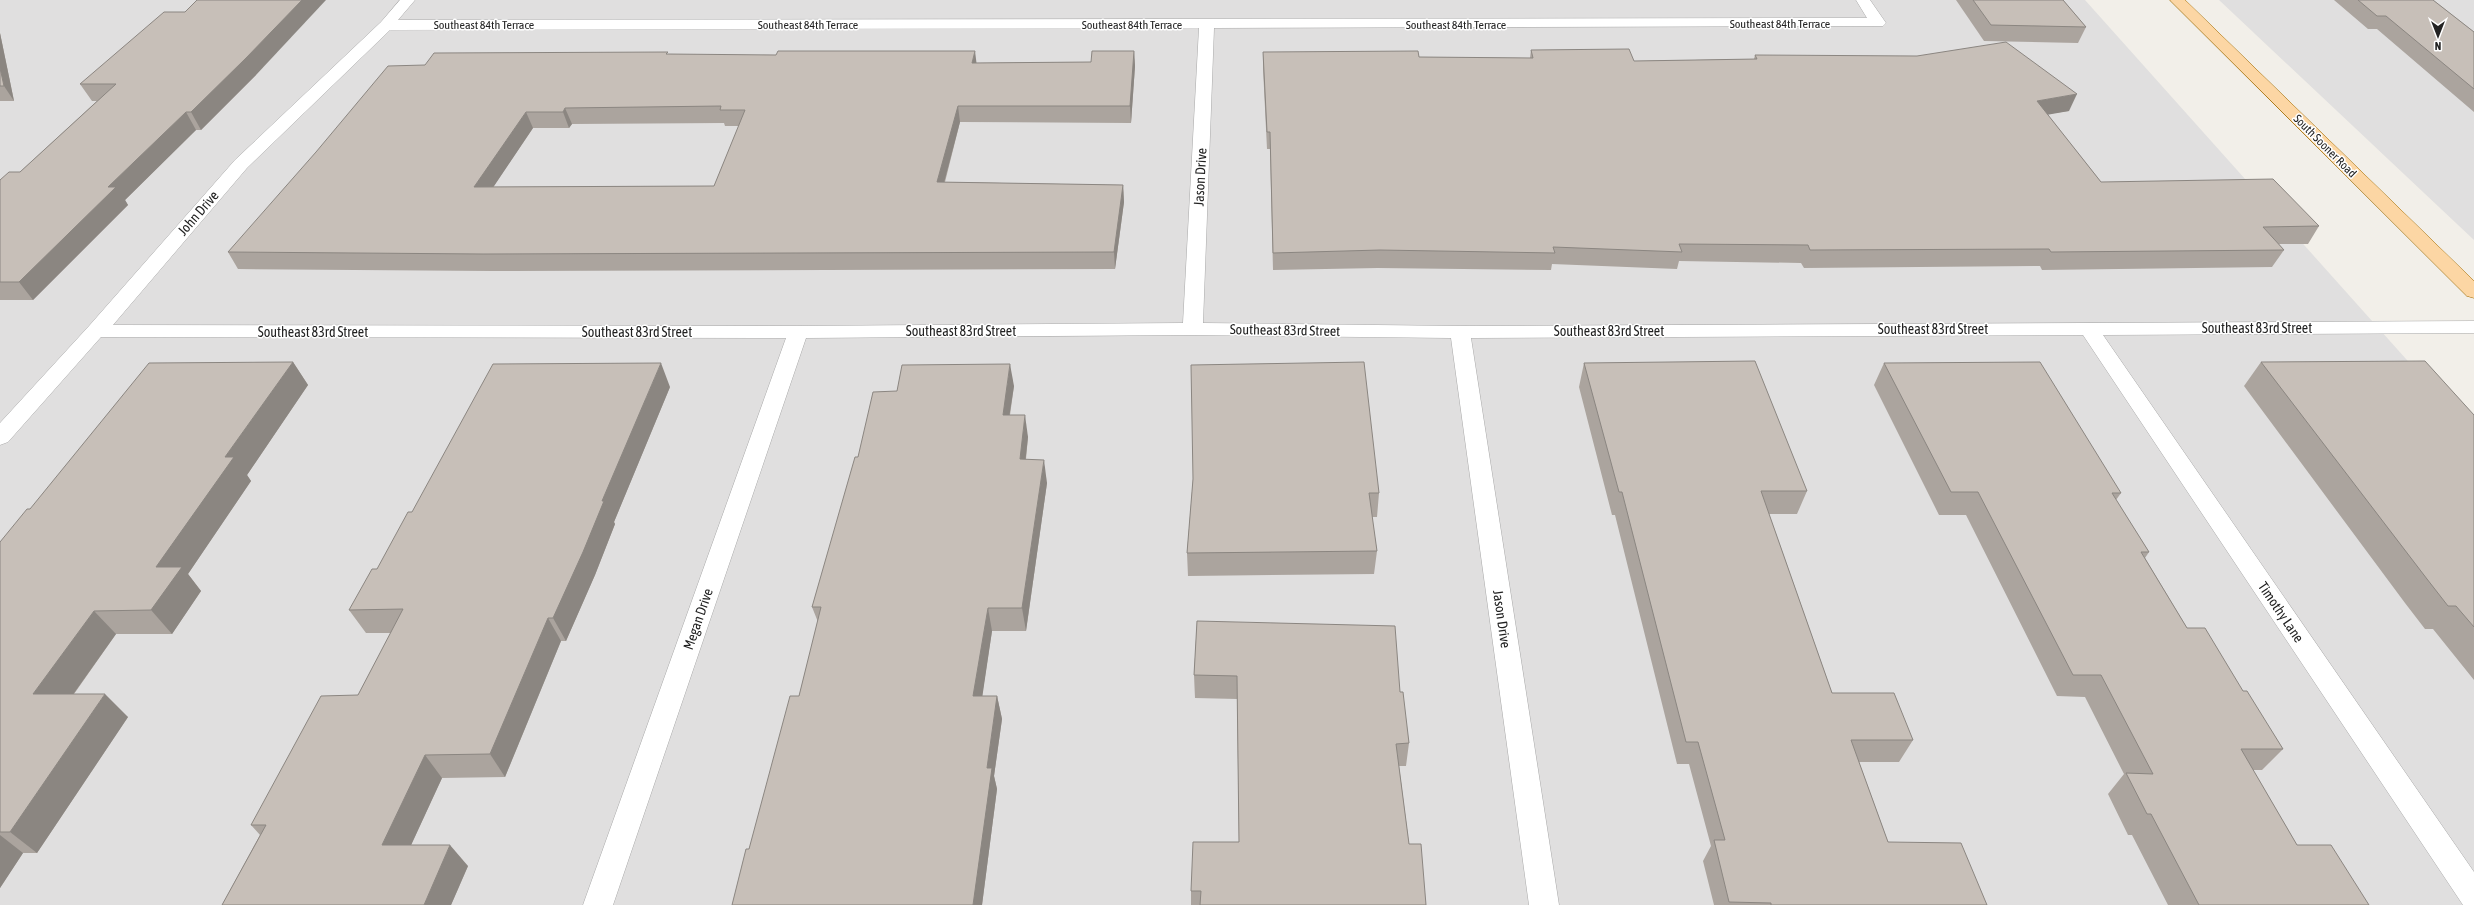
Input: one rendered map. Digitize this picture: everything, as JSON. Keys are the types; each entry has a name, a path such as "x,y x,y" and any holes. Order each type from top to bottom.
{"main road":[{"name":"South Sooner Road","path":"2177,0 2474,292"}],"street":[{"name":"John Drive","path":"0,437 96,331 241,164 386,25 408,0"},
{"name":"Southeast 84th Terrace","path":"386,25 1878,23 1863,0"},
{"name":"Jason Drive","path":"1193,329 1207,25"},
{"name":"Southeast 83rd Street","path":"96,331 798,332 1193,329 1460,332 2474,327"},
{"name":"Timothy Lane","path":"2088,328 2474,896"},
{"name":"Megan Drive","path":"598,905 798,332"},
{"name":"Jason Drive","path":"1460,332 1544,905"}],"shaded area":[{"path":"0,0 2085,0 2474,435 2474,905 0,905"},
{"path":"2219,0 2474,0 2474,240"}],"building":[{"path":"197,0 302,0 191,112 186,112 108,187 116,187 19,282 0,282 0,180 9,172 20,172 116,84 80,84 164,12 185,12"},
{"path":"1973,0 2063,0 2086,27 1991,25"},
{"path":"2358,0 2433,0 2474,32 2474,89 2386,16 2377,16"},
{"path":"2006,42 2077,94 2037,101 2101,182 2273,179 2319,226 2263,227 2284,250 2051,252 2049,249 1810,250 1808,245 1679,244 1682,252 1553,247 1555,253 1380,250 1273,253 1270,132 1267,132 1263,52 1418,51 1419,57 1533,58 1531,50 1629,49 1634,61 1757,59 1755,55 1917,56"},
{"path":"778,51 975,51 972,63 1091,62 1092,51 1134,51 1130,106 958,106 937,182 1123,185 1114,252 483,254 228,252 316,152 388,66 425,65 434,53 668,52 666,54 776,55","holes":["721,106 720,110 745,110 714,186 474,187 526,112 563,112 565,108"]},
{"path":"0,68 4,86 0,86"},
{"path":"1755,361 1807,491 1761,491 1832,693 1894,693 1913,740 1851,740 1888,842 1961,843 1987,905 1771,905 1771,903 1729,902 1714,840 1725,840 1698,742 1686,742 1622,492 1619,492 1584,363"},
{"path":"2425,361 2474,415 2474,627 2456,606 2448,606 2261,362"},
{"path":"293,362 225,457 234,457 156,567 182,567 151,610 94,611 33,694 105,694 10,832 0,832 0,542 27,509 30,509 149,363"},
{"path":"1364,362 1379,493 1369,493 1377,551 1187,553 1193,479 1191,365"},
{"path":"2040,362 2121,493 2112,493 2149,552 2141,552 2187,628 2205,628 2243,691 2247,691 2283,749 2241,749 2297,845 2331,845 2369,905 2199,905 2151,814 2147,814 2126,773 2153,774 2101,675 2073,675 1978,492 1951,492 1884,363"},
{"path":"661,363 602,501 604,501 583,552 553,618 548,618 490,754 425,755 382,845 450,845 424,905 222,905 266,825 251,825 321,696 358,695 403,609 349,610 372,569 377,569 408,512 412,512 493,364"},
{"path":"1010,364 1003,415 1025,415 1020,459 1044,460 1022,608 988,608 973,696 997,696 987,768 992,768 973,905 732,905 746,849 749,849 790,696 799,696 821,607 812,607 855,457 858,457 873,392 897,391 902,365"},
{"path":"1197,621 1395,626 1400,692 1403,692 1409,743 1396,744 1409,844 1421,844 1426,905 1200,905 1201,891 1191,891 1193,842 1239,842 1237,676 1194,675"}]}
